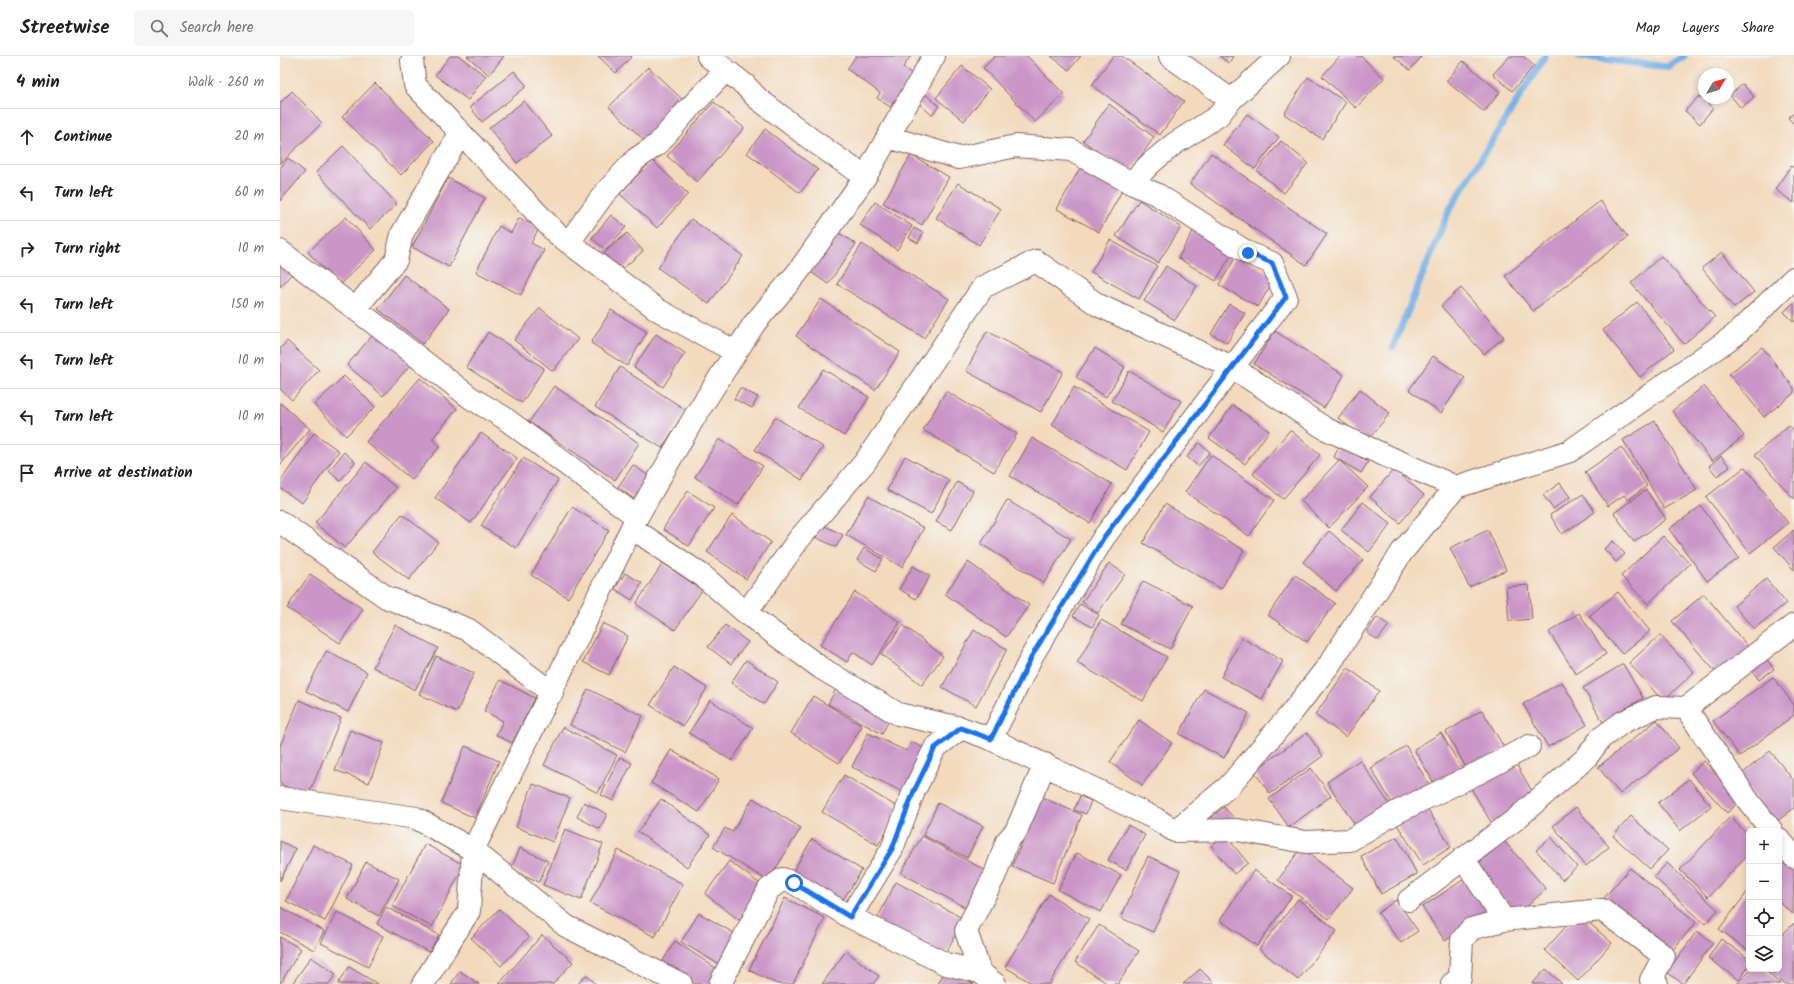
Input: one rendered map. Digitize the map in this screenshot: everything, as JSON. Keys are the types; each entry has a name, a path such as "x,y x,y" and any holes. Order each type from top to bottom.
{"street":[{"path":"414,56 412,61 415,85 460,134 556,232 658,310 736,352"},
{"path":"708,56 757,98 812,140 865,177"},
{"path":"423,984 469,910 473,850 635,523 695,416 754,324 798,272 865,177 934,56"},
{"path":"1170,56 1231,100"},
{"path":"1131,183 1152,162 1174,144 1218,116 1231,100 1279,56"},
{"path":"569,242 604,194 636,159 658,144 683,115 726,70"},
{"path":"355,309 396,260 402,234 460,134"},
{"path":"888,137 959,158 1016,146 1072,150 1131,183 1158,195 1248,253 1272,263 1286,297 1104,537 1033,654 991,739"},
{"path":"280,251 471,398 503,417 703,576 746,613 821,668 898,714 961,728 991,739 1156,819 1175,831 1237,830 1306,842 1350,840 1397,812 1530,746"},
{"path":"746,613 799,539 865,462 983,287 1036,261 1098,305 1232,367 1326,429 1456,487"},
{"path":"1175,831 1229,786 1289,716 1329,665 1402,552 1456,487 1570,451 1735,335 1794,278"},
{"path":"280,522 386,597 469,630 552,693"},
{"path":"1409,900 1522,814 1586,758 1601,738 1623,722 1656,707 1686,708 1794,625"},
{"path":"1686,708 1749,802 1770,828"},
{"path":"850,917 892,849 914,791 935,748 961,728"},
{"path":"987,978 966,931 995,875 1007,841 1016,831 1045,764"},
{"path":"280,798 416,818 473,850 566,926 681,984"},
{"path":"1782,842 1794,856"},
{"path":"1463,858 1504,920"},
{"path":"720,984 769,889 783,879 794,883 850,917 946,964 987,978"},
{"path":"1452,984 1460,978 1462,940 1471,930 1504,920 1602,910 1664,956 1651,980 1657,984"}],"building":[{"path":"450,56 459,56 486,76 468,100 435,75"},
{"path":"467,56 504,56 489,75"},
{"path":"598,56 632,56 616,73"},
{"path":"856,56 911,56 903,67 913,75 890,107 877,98 880,93 847,69"},
{"path":"995,56 1027,56 1064,94 1035,122 983,68"},
{"path":"1051,56 1081,56 1069,70"},
{"path":"1113,56 1122,56 1184,101 1160,135 1092,85"},
{"path":"1219,56 1233,56 1229,63"},
{"path":"1340,56 1361,56 1384,78 1356,108 1322,76"},
{"path":"1393,56 1422,56 1410,70"},
{"path":"1510,56 1523,56 1534,66 1512,91 1493,74"},
{"path":"1463,61 1500,92 1484,112 1446,81"},
{"path":"962,66 990,89 964,121 936,98"},
{"path":"648,67 684,101 646,142 609,107"},
{"path":"514,71 527,86 482,122 470,107"},
{"path":"1308,77 1346,102 1322,139 1284,114"},
{"path":"375,83 434,141 401,175 342,117"},
{"path":"1743,84 1754,97 1741,108 1734,100 1734,92"},
{"path":"292,91 322,123 280,164 280,103"},
{"path":"925,94 939,106 932,115 918,103"},
{"path":"1698,97 1698,104 1708,104 1713,108 1700,124 1685,111"},
{"path":"524,101 552,136 517,163 489,128"},
{"path":"714,102 744,128 697,182 667,156"},
{"path":"1109,104 1154,137 1129,173 1083,141"},
{"path":"1794,113 1794,124 1788,118"},
{"path":"1247,114 1279,137 1255,169 1223,145"},
{"path":"765,129 818,170 800,193 747,153"},
{"path":"1281,141 1308,163 1284,193 1257,171"},
{"path":"343,146 397,204 370,229 316,172"},
{"path":"1211,153 1327,234 1306,265 1190,184"},
{"path":"911,155 949,177 922,225 883,203"},
{"path":"288,158 305,172 280,201 280,168"},
{"path":"652,160 688,194 657,228 620,194"},
{"path":"1791,166 1794,168 1794,203 1775,189"},
{"path":"1080,168 1122,191 1099,232 1057,209"},
{"path":"448,178 485,198 449,267 412,247"},
{"path":"958,183 1001,209 979,245 936,218"},
{"path":"1139,200 1181,227 1158,263 1116,236"},
{"path":"1600,201 1628,237 1533,311 1505,276"},
{"path":"875,202 912,226 897,250 860,225"},
{"path":"611,215 626,227 606,250 592,238"},
{"path":"346,217 376,250 339,285 308,252"},
{"path":"519,218 539,228 531,243 544,250 521,295 476,272 499,226 511,233"},
{"path":"691,219 743,256 709,304 658,268"},
{"path":"1196,226 1234,250 1216,281 1178,258"},
{"path":"914,228 923,233 918,243 909,238"},
{"path":"627,233 643,251 620,271 604,253"},
{"path":"839,233 856,244 828,284 811,272"},
{"path":"1110,240 1157,266 1139,299 1091,272"},
{"path":"862,244 949,299 924,338 837,284"},
{"path":"1722,252 1754,292 1734,308 1702,268"},
{"path":"280,253 297,268 280,287"},
{"path":"1237,255 1275,277 1258,307 1219,285"},
{"path":"1661,256 1715,317 1684,344 1631,283"},
{"path":"1166,266 1197,286 1175,320 1144,301"},
{"path":"404,275 449,309 423,344 378,309"},
{"path":"1461,288 1504,337 1484,354 1441,306"},
{"path":"821,299 900,352 875,390 796,336"},
{"path":"1637,302 1674,349 1640,377 1603,330"},
{"path":"1794,302 1794,322 1784,312"},
{"path":"1229,304 1245,313 1227,343 1211,334"},
{"path":"540,308 578,339 553,371 514,340"},
{"path":"611,310 647,332 627,366 591,343"},
{"path":"378,329 414,361 383,396 347,365"},
{"path":"987,331 1063,372 1041,412 966,371"},
{"path":"1275,331 1344,375 1324,408 1254,364"},
{"path":"488,332 544,368 522,403 466,367"},
{"path":"656,334 685,353 663,387 634,367"},
{"path":"287,341 319,370 292,400 280,389 280,349"},
{"path":"1762,347 1794,388 1794,393 1764,417 1729,374"},
{"path":"1095,348 1125,367 1106,397 1076,377"},
{"path":"1433,356 1465,378 1441,413 1409,390"},
{"path":"620,367 686,410 662,448 595,407"},
{"path":"823,369 869,397 844,436 799,408"},
{"path":"1129,371 1181,401 1163,432 1112,401"},
{"path":"344,376 375,407 346,436 314,405"},
{"path":"420,378 457,409 432,439 440,446 412,480 366,442"},
{"path":"554,386 639,443 615,480 529,422"},
{"path":"1704,386 1744,436 1712,461 1672,411"},
{"path":"1074,387 1149,432 1127,470 1052,425"},
{"path":"740,388 758,397 752,408 734,399"},
{"path":"1360,389 1390,413 1367,441 1338,418"},
{"path":"946,391 1017,434 994,472 923,430"},
{"path":"280,403 310,429 280,465"},
{"path":"1233,405 1269,431 1245,464 1209,438"},
{"path":"775,417 823,447 802,480 755,450"},
{"path":"1655,421 1697,490 1664,509 1623,440"},
{"path":"1789,425 1794,431 1794,499 1755,455"},
{"path":"1290,430 1320,455 1283,499 1253,474"},
{"path":"314,433 339,451 302,503 280,488 280,482"},
{"path":"481,433 517,458 471,523 435,498"},
{"path":"1032,438 1112,484 1090,523 1010,476"},
{"path":"719,439 763,466 738,505 695,477"},
{"path":"1199,443 1210,452 1198,466 1187,457"},
{"path":"1340,445 1368,462 1361,473 1334,457"},
{"path":"1621,447 1647,486 1628,500 1624,495 1608,506 1585,472"},
{"path":"344,452 355,462 340,481 329,471"},
{"path":"1211,455 1274,500 1249,536 1185,492"},
{"path":"905,456 949,480 931,514 887,490"},
{"path":"1721,456 1730,467 1717,476 1709,466"},
{"path":"523,458 558,480 516,548 481,526"},
{"path":"1339,460 1368,487 1329,528 1301,501"},
{"path":"366,462 396,488 345,548 315,523"},
{"path":"633,465 650,477 634,499 618,487"},
{"path":"1745,467 1788,523 1750,553 1706,497"},
{"path":"1394,469 1424,495 1400,523 1370,497"},
{"path":"957,482 973,491 952,530 936,522"},
{"path":"1560,483 1570,497 1553,509 1543,495"},
{"path":"1646,490 1666,519 1634,542 1614,513"},
{"path":"688,491 714,508 689,546 663,529"},
{"path":"1583,494 1595,512 1562,534 1550,515"},
{"path":"868,496 924,528 902,567 846,535"},
{"path":"1007,500 1071,539 1044,583 981,544"},
{"path":"1363,502 1391,524 1369,552 1341,530"},
{"path":"1165,504 1244,550 1221,589 1143,543"},
{"path":"1701,506 1739,558 1707,581 1669,529"},
{"path":"572,507 609,530 568,598 531,575"},
{"path":"402,514 438,542 409,580 372,552"},
{"path":"732,515 771,542 746,579 707,552"},
{"path":"821,524 843,535 836,547 815,537"},
{"path":"1488,530 1506,570 1469,587 1450,548"},
{"path":"1794,530 1794,570 1774,547"},
{"path":"1329,531 1363,560 1336,591 1303,562"},
{"path":"1663,536 1690,564 1648,604 1621,576"},
{"path":"1613,541 1625,554 1616,562 1604,549"},
{"path":"864,548 883,559 876,571 857,560"},
{"path":"968,562 1029,605 1006,637 945,594"},
{"path":"663,563 702,590 675,630 636,604"},
{"path":"1109,563 1125,574 1098,613 1082,602"},
{"path":"913,566 930,576 916,599 899,589"},
{"path":"625,573 642,583 632,600 615,589"},
{"path":"310,574 363,609 340,643 287,608"},
{"path":"1295,575 1335,603 1307,642 1268,615"},
{"path":"1766,579 1786,603 1754,629 1734,606"},
{"path":"1143,581 1193,606 1170,649 1121,624"},
{"path":"1529,585 1532,619 1509,621 1506,587"},
{"path":"855,592 900,622 872,665 853,652 847,662 820,645"},
{"path":"1618,592 1650,631 1622,654 1589,616"},
{"path":"1704,594 1749,648 1718,675 1672,621"},
{"path":"1080,604 1099,615 1092,627 1073,616"},
{"path":"1579,613 1606,654 1576,674 1549,632"},
{"path":"1377,617 1389,625 1378,640 1367,633"},
{"path":"1101,620 1167,657 1143,701 1077,663"},
{"path":"603,623 628,636 609,675 583,662"},
{"path":"395,625 438,648 415,690 373,667"},
{"path":"725,625 748,642 731,664 708,647"},
{"path":"903,625 943,656 922,685 881,654"},
{"path":"974,630 1007,649 976,706 942,687"},
{"path":"1660,635 1694,672 1663,701 1629,663"},
{"path":"1242,638 1283,661 1262,699 1221,677"},
{"path":"326,651 367,672 348,712 306,691"},
{"path":"436,656 474,673 457,712 419,694"},
{"path":"1766,658 1774,669 1759,680 1751,669"},
{"path":"746,660 778,682 764,704 731,683"},
{"path":"1623,664 1643,698 1603,722 1583,688"},
{"path":"674,667 707,688 683,726 650,705"},
{"path":"1348,668 1379,691 1346,737 1315,715"},
{"path":"1773,677 1794,705 1794,715 1740,756 1713,721"},
{"path":"500,680 535,698 512,743 496,735 503,721 484,711"},
{"path":"1562,682 1587,725 1548,747 1523,704"},
{"path":"588,689 643,716 625,752 570,725"},
{"path":"836,689 890,718 882,734 828,704"},
{"path":"1204,689 1249,713 1224,758 1179,734"},
{"path":"813,696 862,726 839,763 791,733"},
{"path":"299,700 341,718 308,796 280,784 280,746"},
{"path":"710,700 753,728 732,761 689,733"},
{"path":"1482,710 1505,749 1468,771 1446,732"},
{"path":"1139,720 1172,743 1142,785 1110,762"},
{"path":"1657,720 1679,748 1620,794 1598,767"},
{"path":"563,727 617,755 598,793 544,765"},
{"path":"350,730 384,743 369,783 335,770"},
{"path":"868,733 906,751 911,742 926,749 905,793 852,767"},
{"path":"1307,733 1323,756 1270,794 1254,771"},
{"path":"1441,733 1464,772 1437,788 1414,749"},
{"path":"465,746 499,761 475,818 441,803"},
{"path":"1406,746 1430,786 1395,808 1371,768"},
{"path":"671,750 719,779 699,812 651,783"},
{"path":"1770,751 1794,781 1794,808 1775,823 1738,777"},
{"path":"620,757 632,763 613,801 601,795"},
{"path":"1360,760 1392,808 1359,831 1327,782"},
{"path":"1704,761 1740,801 1727,813 1691,773"},
{"path":"1515,762 1536,798 1492,824 1471,788"},
{"path":"1311,768 1331,796 1289,827 1269,799"},
{"path":"844,775 899,808 878,845 822,812"},
{"path":"1689,779 1711,806 1680,831 1658,803"},
{"path":"533,784 570,798 553,842 516,827"},
{"path":"1080,796 1091,801 1086,814 1074,810"},
{"path":"1041,797 1082,815 1053,883 1012,866"},
{"path":"753,798 801,828 768,881 713,847 725,828 732,832"},
{"path":"661,799 710,835 687,867 638,832"},
{"path":"584,802 607,814 600,829 577,817"},
{"path":"938,803 983,826 967,858 923,835"},
{"path":"1425,805 1451,847 1423,865 1396,823"},
{"path":"1224,807 1233,817 1219,829 1210,819"},
{"path":"1576,807 1609,847 1586,866 1553,826"},
{"path":"1631,816 1668,850 1650,869 1613,836"},
{"path":"1730,817 1746,833 1746,856 1708,897 1680,870"},
{"path":"1128,825 1145,835 1126,870 1108,860"},
{"path":"565,829 603,844 581,900 543,885"},
{"path":"1225,835 1248,863 1234,874 1211,846"},
{"path":"922,836 988,872 968,909 901,873"},
{"path":"1397,837 1417,874 1381,894 1361,856"},
{"path":"1551,837 1577,867 1562,880 1536,850"},
{"path":"812,839 862,870 839,906 790,876"},
{"path":"280,841 296,849 280,881"},
{"path":"1504,841 1546,889 1515,917 1473,868"},
{"path":"425,844 464,865 432,927 392,906"},
{"path":"313,845 353,865 325,921 286,901"},
{"path":"520,848 548,861 539,882 511,869"},
{"path":"1301,848 1353,888 1329,919 1278,880"},
{"path":"618,850 683,884 655,937 590,903"},
{"path":"1077,853 1121,875 1101,912 1058,890"},
{"path":"1782,853 1794,863 1793,914 1782,905"},
{"path":"1148,856 1180,871 1153,932 1121,918"},
{"path":"729,861 763,886 739,920 705,894"},
{"path":"366,862 399,879 379,916 347,899"},
{"path":"1667,863 1718,910 1705,924 1654,877"},
{"path":"1630,868 1696,922 1670,953 1604,898"},
{"path":"1254,870 1292,896 1257,946 1220,920"},
{"path":"1466,878 1489,911 1445,941 1422,907"},
{"path":"896,882 964,919 943,958 876,921"},
{"path":"1049,894 1089,919 1049,984 1033,984 1005,967"},
{"path":"1746,894 1746,949 1719,929"},
{"path":"785,898 825,918 793,984 777,984 749,970"},
{"path":"1298,899 1337,931 1298,980 1259,949"},
{"path":"1396,900 1418,931 1401,943 1378,913"},
{"path":"280,907 324,931 314,950 280,932"},
{"path":"386,907 439,935 429,952 377,924"},
{"path":"499,909 529,937 501,966 471,938"},
{"path":"337,912 383,936 368,967 321,943"},
{"path":"699,913 739,936 722,966 681,942"},
{"path":"1578,913 1612,943 1578,981 1545,950"},
{"path":"1794,923 1794,984 1784,984 1772,972 1782,972 1782,935"},
{"path":"1099,925 1139,951 1118,984 1108,984 1075,962"},
{"path":"1697,931 1713,943 1683,984 1667,972"},
{"path":"542,935 573,962 553,984 499,984"},
{"path":"280,937 301,949 280,984"},
{"path":"1721,939 1746,957 1746,970 1739,980 1708,958"},
{"path":"675,941 723,973 716,984 696,984 662,962"},
{"path":"846,951 879,976 873,984 822,984"},
{"path":"311,957 336,974 329,984 292,984"},
{"path":"349,967 378,984 338,984"},
{"path":"946,969 974,984 938,984"},
{"path":"1200,969 1215,984 1183,984"},
{"path":"1546,969 1562,984 1532,984"},
{"path":"460,971 479,984 451,984"},
{"path":"1749,972 1767,972 1780,984 1737,984"},
{"path":"586,975 596,984 578,984"}],"waterway":[{"path":"1393,347 1449,210 1545,56"},
{"path":"1579,56 1667,67 1684,56"}],"route":[{"path":"794,883 850,917 892,849 914,791 935,748 961,728 991,739 1033,654 1104,537 1286,297 1272,263 1248,253"}]}
